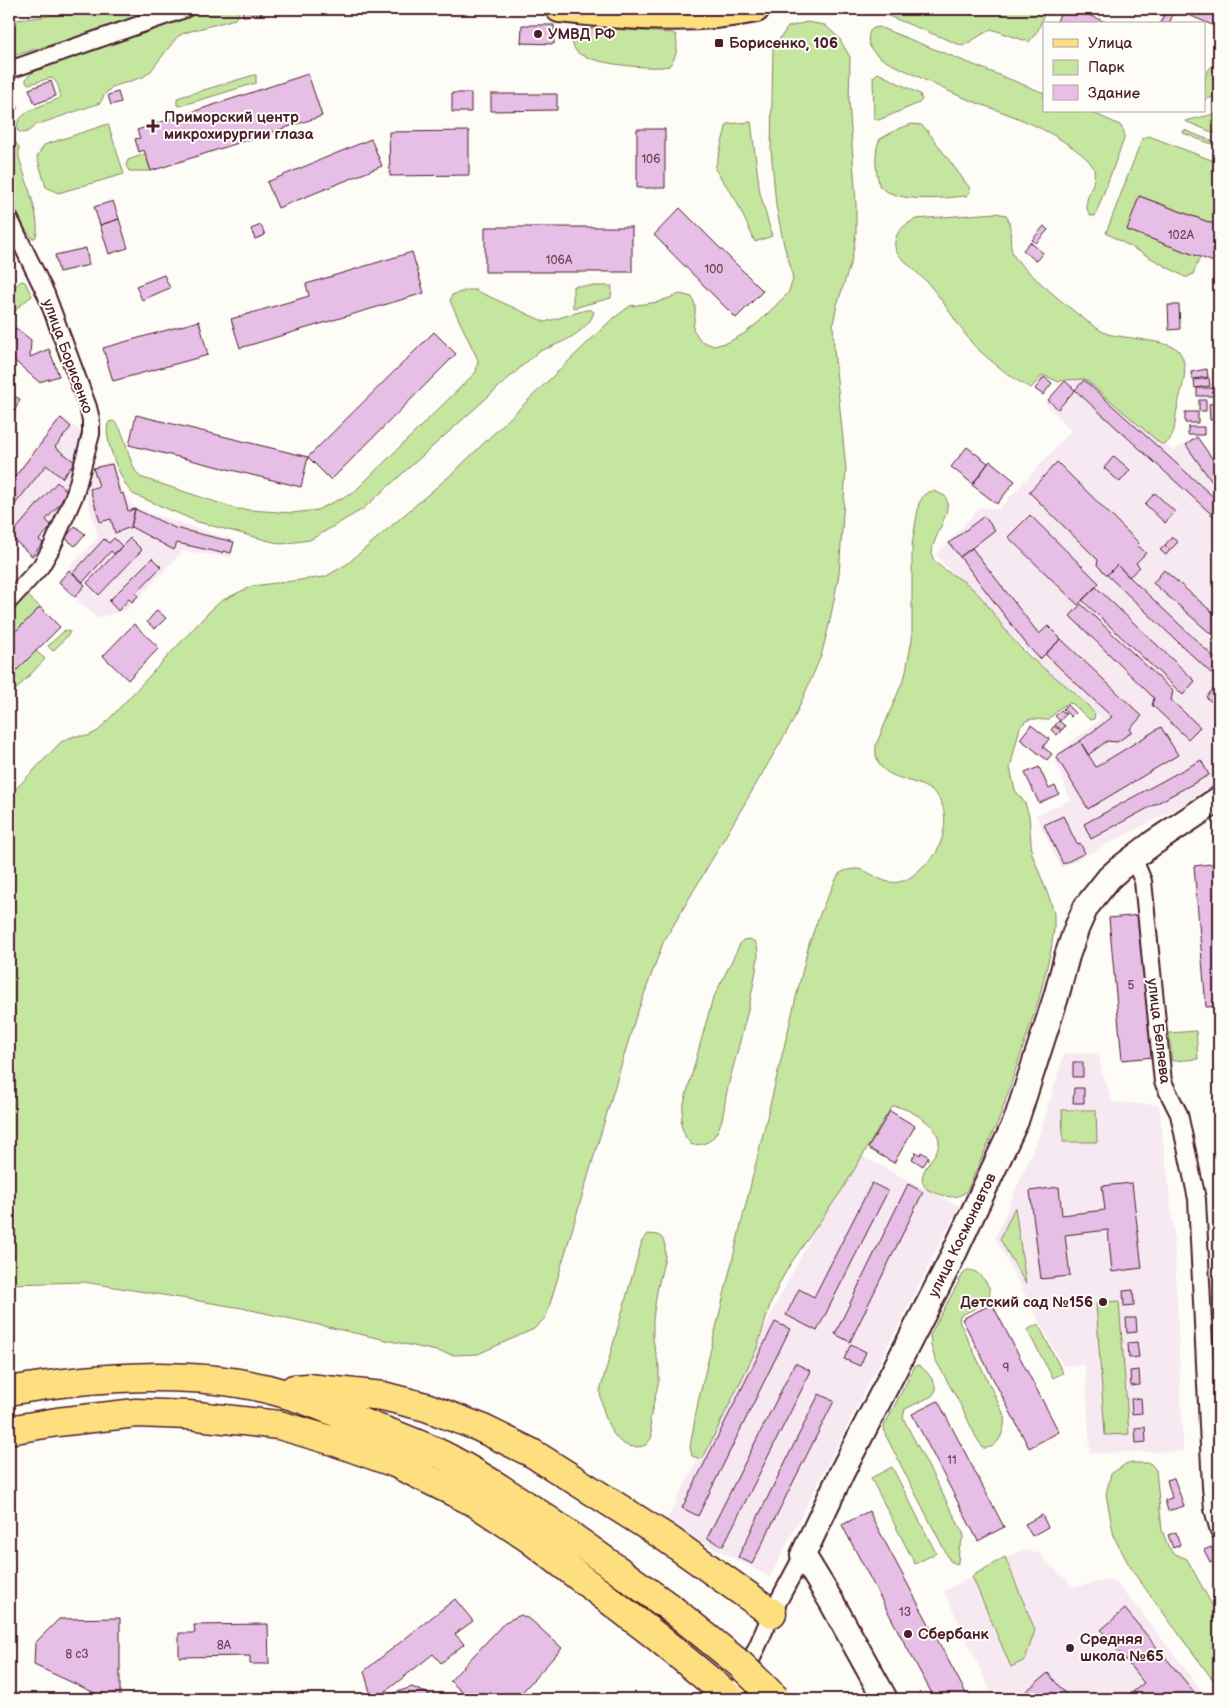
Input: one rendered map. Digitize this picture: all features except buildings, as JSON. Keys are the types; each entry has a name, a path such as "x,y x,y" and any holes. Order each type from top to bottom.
{"highway":[{"path":"9,1391 49,1384 131,1377 200,1379 247,1385 285,1393 405,1438 449,1458 504,1491 672,1609 740,1665 776,1699"},
{"path":"269,1390 308,1388 382,1396 426,1407 479,1427 540,1458 665,1537 772,1613"},
{"path":"9,1430 57,1422 145,1414 188,1415 279,1425 330,1440 394,1463 476,1502 526,1537 656,1636 733,1699"}],"main road":[{"path":"559,9 669,16 721,14 756,9"},
{"name":"улица Космонавтов","path":"803,1555 843,1470 952,1257 1016,1121 1056,997 1067,956 1086,907 1109,878 1133,857 1219,799"},
{"path":"803,1555 832,1601 885,1699"}],"street":[{"path":"9,70 185,9"},
{"name":"улица Борисенко","path":"9,218 55,315 91,420 91,434 75,494 52,547 34,575 9,601"},
{"name":"улица Беляева","path":"1133,857 1143,881 1163,1082 1179,1114 1197,1199 1211,1487 1213,1509 1219,1531"},
{"path":"733,1699 772,1613 803,1555"}],"shaded area":[{"path":"1084,379 1173,451 1197,436 1219,467 1219,787 1061,868 1036,815 1071,800 1054,757 1101,718 1040,664 971,597 936,554 980,507 999,509 1071,431 1045,403 1065,381"},
{"path":"61,416 81,432 70,493 46,542 33,559 9,537 9,482"},
{"path":"112,462 123,493 135,508 235,541 231,557 183,551 127,610 97,618 57,582 98,537 84,487 92,467"},
{"name":"Детский сад №156","path":"1064,1053 1099,1053 1102,1074 1113,1102 1159,1105 1174,1232 1183,1451 1090,1453 1085,1365 1063,1366 995,1238 1041,1131"},
{"path":"854,1152 959,1206 770,1577 665,1523"},
{"name":"Средняя школа №65","path":"1022,1550 1038,1553 1074,1587 1112,1579 1139,1609 1208,1699 994,1699 944,1591"}],"green space":[{"path":"104,9 164,9 154,14 9,57 9,21"},
{"path":"212,9 238,9 239,13 235,19 184,33 177,37 150,72 143,77 112,87 100,103 36,125 25,133 18,131 17,125 24,115 31,110 58,99 60,96 58,85 51,78 29,84 26,82 31,73 96,48"},
{"path":"881,9 1046,9 1038,30 1029,42 991,29 963,46 886,15"},
{"path":"807,22 825,25 839,38 850,57 849,101 856,203 854,247 833,324 846,469 839,574 829,625 821,656 793,721 663,943 635,1019 546,1317 534,1329 478,1354 454,1355 242,1308 84,1282 9,1284 9,796 61,742 74,736 88,736 98,731 221,601 252,586 325,577 347,564 453,473 610,321 630,306 658,302 680,294 692,297 695,309 693,329 701,341 714,346 729,342 759,322 788,293 793,280 776,206 771,149 773,48 788,27"},
{"path":"879,27 1043,93 1043,112 1091,112 1120,125 1124,131 1124,139 1095,216 1091,216 1087,205 1094,170 1091,164 1075,149 1034,125 952,93 885,61 870,47 870,31"},
{"path":"585,29 672,33 676,35 677,48 672,63 669,66 661,67 622,65 584,56 576,51 571,38"},
{"path":"1219,60 1219,95 1206,99 1206,75 1213,64"},
{"path":"878,73 920,94 922,100 879,120 874,119 873,77"},
{"path":"256,75 256,83 180,106 177,105 177,98"},
{"path":"1219,113 1219,135 1185,121"},
{"path":"751,122 760,193 772,236 755,242 736,200 715,169 727,124"},
{"path":"108,124 124,174 58,193 46,187 37,157 44,145"},
{"path":"912,124 921,125 926,129 969,187 970,192 967,196 934,199 910,198 899,196 880,187 876,170 876,150 880,139"},
{"path":"1184,130 1219,144 1219,147 1183,133"},
{"path":"1149,136 1219,163 1219,226 1140,196 1127,230 1200,257 1193,274 1188,277 1106,233 1142,139"},
{"path":"9,139 13,139 19,147 19,157 35,211 37,232 35,238 32,238 25,229 9,194"},
{"path":"145,154 151,171 129,171 126,165 128,160"},
{"path":"996,213 1006,215 1010,225 1011,247 1014,256 1030,274 1088,322 1108,334 1166,344 1178,350 1182,357 1185,371 1172,436 1167,442 1161,444 1085,379 1059,382 1043,375 1031,388 1008,374 971,342 934,290 896,251 895,240 899,231 916,219"},
{"path":"22,281 25,282 32,296 17,308 9,324 12,294 14,288"},
{"path":"573,286 612,286 611,298 573,308"},
{"path":"475,290 545,322 586,310 594,312 586,326 579,332 563,342 539,351 363,509 310,540 281,544 198,522 133,494 123,481 110,448 108,437 107,428 109,422 113,421 121,431 135,471 140,477 237,509 292,513 317,510 353,493 476,372 478,360 450,301 452,295"},
{"path":"934,491 945,496 947,511 933,546 932,554 934,560 942,568 971,587 1019,646 1077,695 1095,714 1094,719 1090,720 1073,704 1069,703 1060,708 1048,720 1031,719 1026,721 1020,727 1010,768 1015,790 1025,803 1029,816 1032,854 1054,914 1051,950 1039,999 1000,1117 967,1191 952,1197 928,1190 922,1179 923,1173 937,1150 939,1144 938,1137 930,1125 915,1114 900,1107 894,1106 891,1108 842,1190 780,1282 770,1305 757,1348 701,1459 692,1456 690,1447 698,1402 809,944 819,916 839,874 857,869 889,882 905,880 916,873 934,856 943,835 945,817 941,801 936,794 921,785 885,771 876,756 876,745 905,676 912,640 912,545 919,503 924,495"},
{"path":"25,595 40,607 9,638 9,610"},
{"path":"65,630 70,632 69,634 53,651 48,646"},
{"path":"36,651 45,659 13,693 9,689 9,678"},
{"path":"750,939 757,946 758,957 722,1119 718,1130 711,1140 702,1144 692,1145 686,1138 681,1125 683,1107 712,1001 740,944 743,940"},
{"path":"1196,1031 1198,1059 1172,1061 1169,1033"},
{"path":"1062,1110 1096,1110 1097,1142 1063,1142"},
{"path":"1015,1207 1026,1284 1000,1239"},
{"path":"648,1234 658,1235 662,1238 665,1245 665,1257 653,1319 653,1340 659,1367 659,1380 650,1419 652,1437 646,1445 635,1447 626,1445 612,1431 604,1411 600,1391 642,1241"},
{"path":"968,1270 976,1272 985,1281 990,1293 984,1303 960,1316 959,1321 1004,1415 1001,1437 998,1442 989,1448 983,1448 976,1437 935,1359 931,1346 930,1335 963,1274"},
{"path":"1119,1301 1129,1434 1105,1435 1096,1303"},
{"path":"1038,1324 1063,1373 1053,1378 1027,1330"},
{"path":"918,1365 930,1376 936,1390 932,1396 905,1409 903,1418 964,1535 959,1549 957,1564 950,1561 885,1434 884,1426 915,1366"},
{"path":"1127,1463 1150,1463 1156,1470 1162,1530 1168,1546 1173,1553 1187,1559 1219,1618 1219,1688 1133,1572 1114,1537 1106,1494 1111,1474"},
{"path":"892,1467 936,1553 915,1564 871,1478"},
{"path":"1005,1557 1035,1630 1025,1660 1011,1667 972,1576"}],"place":[{"name":"УМВД РФ","path":"538,34"},
{"name":"Борисенко, 106","path":"719,43"},
{"name":"Приморский центр микрохирургии глаза","path":"153,126"},
{"name":"Детский сад №156","path":"1103,1302"},
{"name":"Сбербанк","path":"908,1634"},
{"name":"Средняя школа №65","path":"1070,1648"}]}
